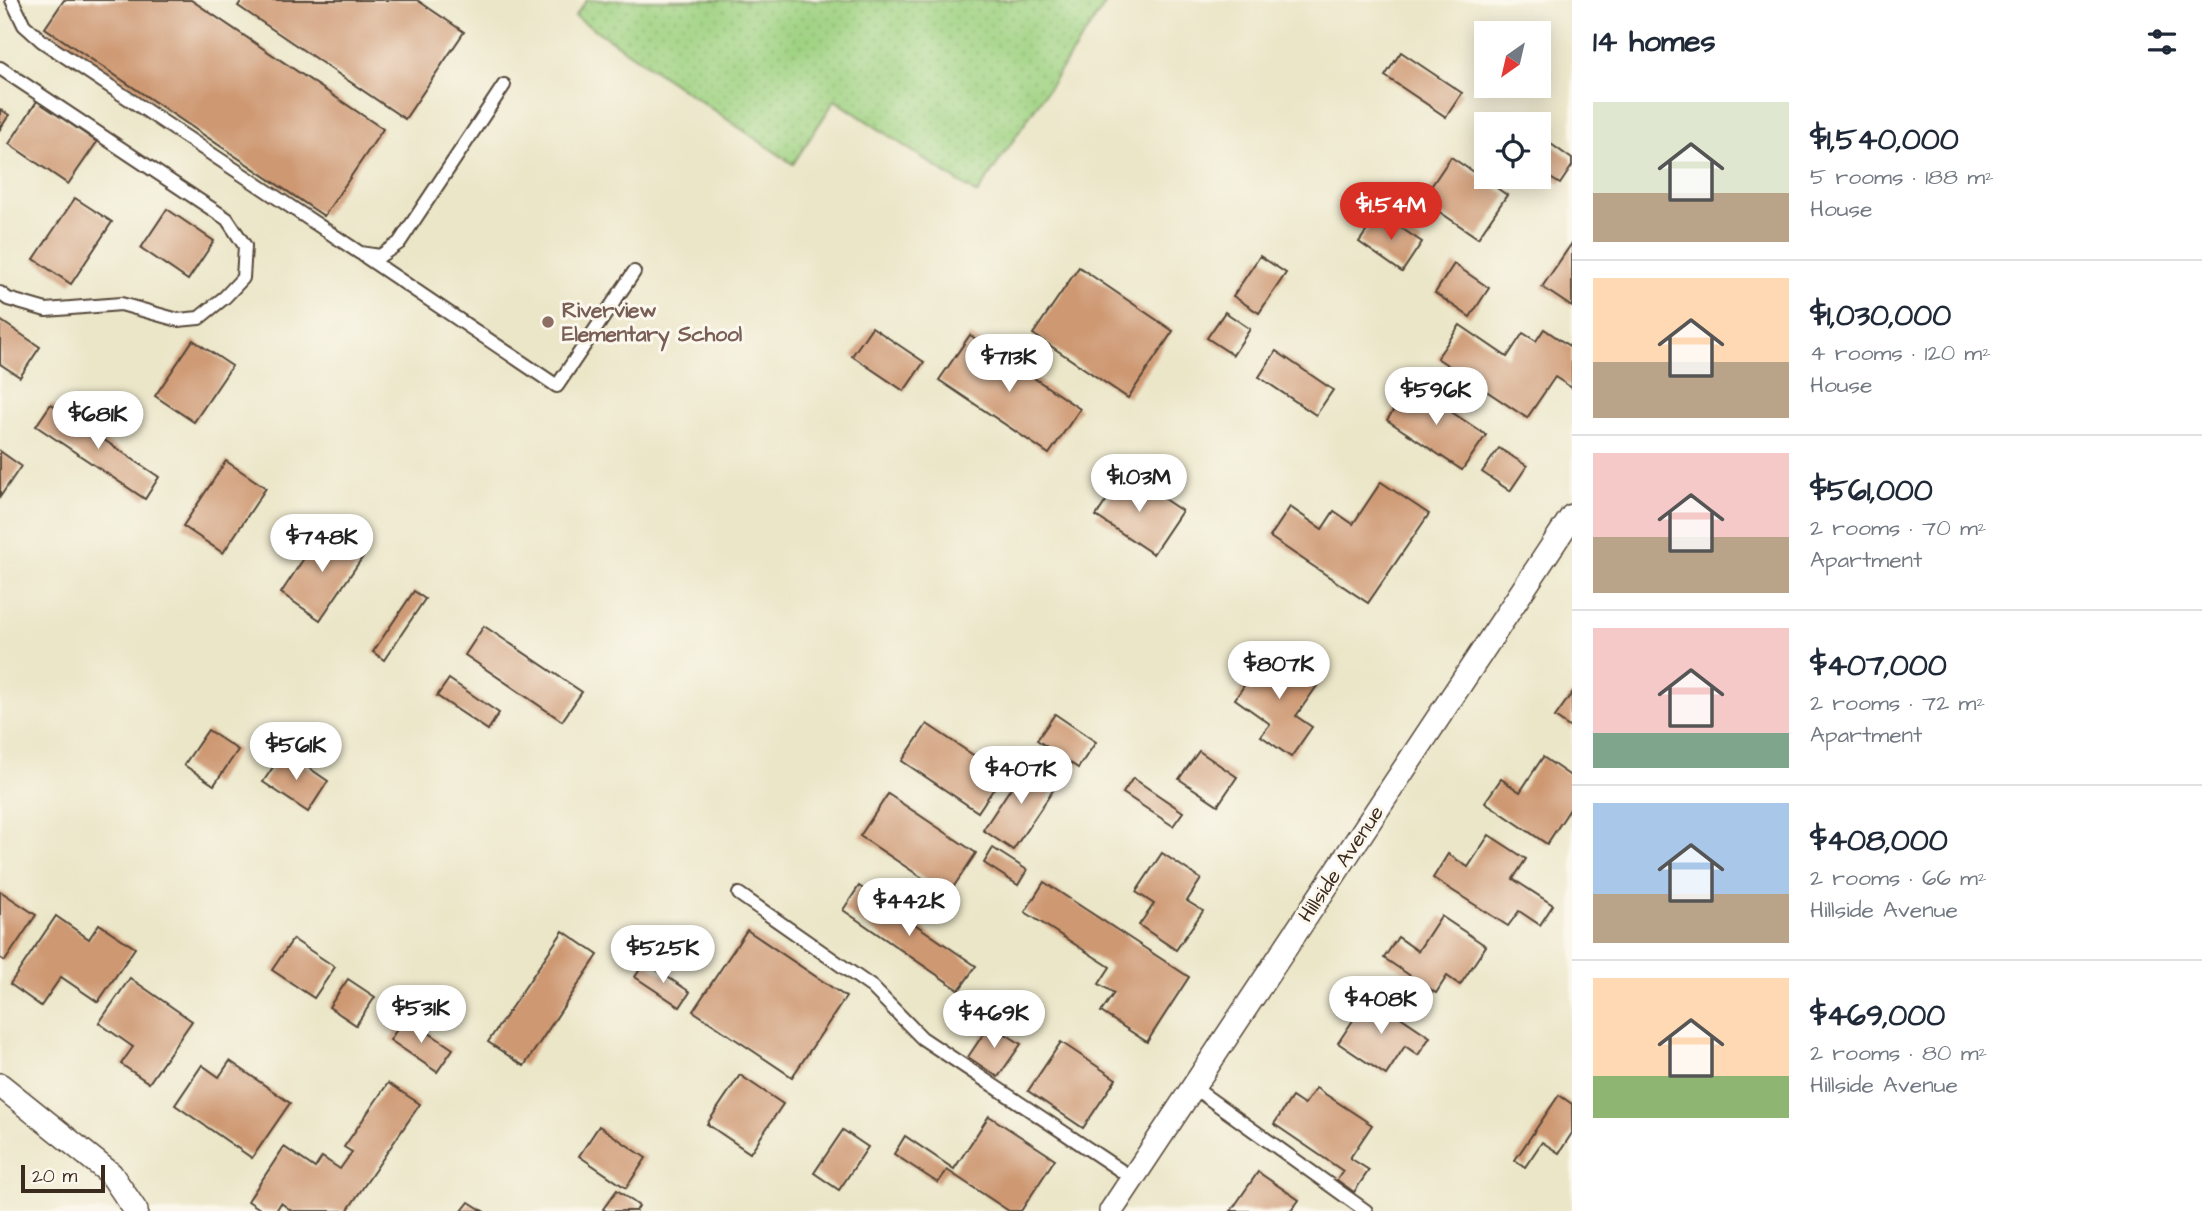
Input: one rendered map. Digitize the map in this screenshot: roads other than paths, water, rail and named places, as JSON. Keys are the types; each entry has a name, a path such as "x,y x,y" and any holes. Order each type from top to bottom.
{"street":[{"name":"Hillside Avenue","path":"1111,1211 1572,516"},
{"path":"0,1086 111,1174 136,1211"}],"lane":[{"path":"12,0 24,25 42,41 557,386 634,272"},
{"path":"0,68 227,219 244,246 243,278 199,318 178,320 121,304 47,310 8,299 0,293"},
{"path":"360,253 380,256 399,243 504,85"},
{"path":"739,894 872,987 922,1038 1132,1178"},
{"path":"1193,1087 1366,1211"}],"place":[{"name":"Riverview Elementary School","path":"548,322"}]}
